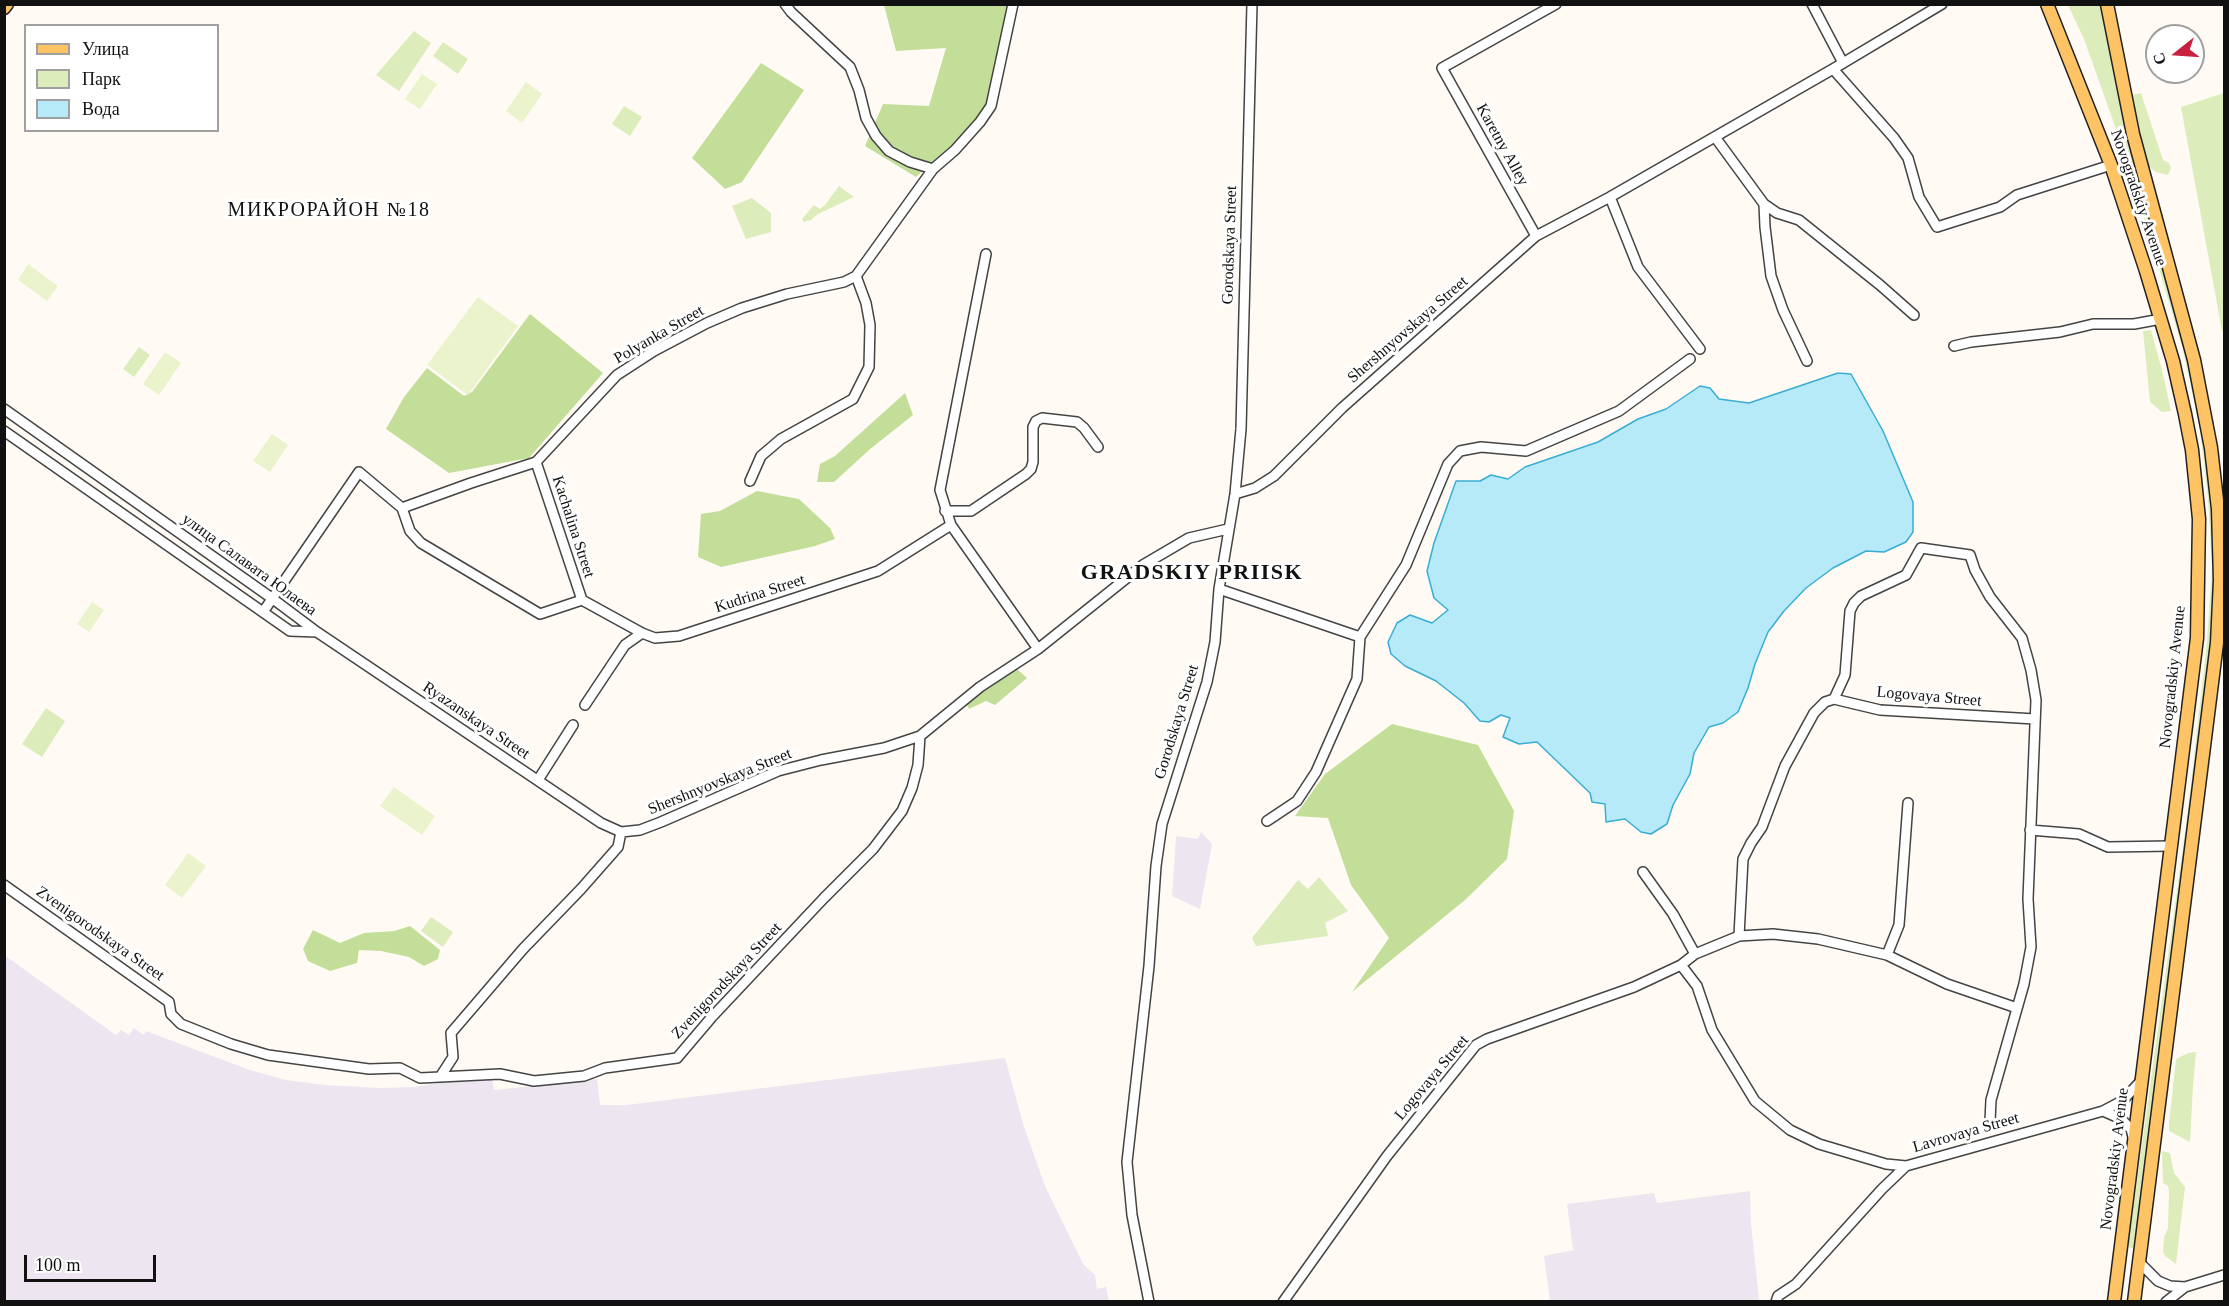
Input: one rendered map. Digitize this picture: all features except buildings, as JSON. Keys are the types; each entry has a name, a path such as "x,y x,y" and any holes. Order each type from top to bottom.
{"main road":[{"name":"Novogradskiy Avenue","path":"2046,4 2111,165 2161,319 2192,450 2199,519 2197,638 2114,1302"},
{"name":"Novogradskiy Avenue","path":"2107,4 2133,134 2194,360 2221,509 2217,643 2133,1302"}],"street":[{"path":"785,4 790,12 850,68 859,90 866,118 888,151 910,162 933,169"},
{"path":"750,481 761,456 781,439 853,399 869,367 870,346 870,325 866,303 856,276 933,169 955,150 991,106 1013,4"},
{"name":"Gorodskaya Street","path":"1149,1302 1131,1215 1128,1162 1162,824 1207,682 1215,642 1219,589 1234,494 1241,429 1252,4"},
{"name":"Karetny Alley","path":"1536,236 1442,68 1556,4"},
{"path":"1812,4 1843,63"},
{"name":"Shershnyovskaya Street","path":"1234,494 1255,488 1274,476 1342,408 1536,236 1610,197 1942,4"},
{"path":"1833,69 1894,138 1908,158 1919,197 1938,227 2000,207 2017,195 2111,165"},
{"path":"1715,137 1764,204 1777,213 1799,220 1914,315"},
{"path":"1610,197 1638,267 1700,349"},
{"path":"1764,204 1771,276 1783,310 1807,361"},
{"path":"986,254 940,490 951,525 1038,649"},
{"name":"Polyanka Street","path":"402,508 536,462 617,375 692,330 742,308 787,294 844,282 856,276"},
{"path":"1954,346 2060,332 2093,324 2134,324 2161,319"},
{"path":"1267,821 1297,801 1316,772 1357,679 1360,637 1406,565 1448,464 1460,451 1481,447 1526,451 1619,411 1690,359"},
{"name":"улица Салавата Юлаева","path":"4,409 317,632"},
{"path":"945,511 971,511 1026,474 1033,462 1033,427 1036,421 1042,418 1077,422 1098,447"},
{"name":"улица Салавата Юлаева","path":"4,431 290,631 317,632"},
{"path":"71,477 80,462"},
{"name":"Kachalina Street","path":"536,462 582,600"},
{"path":"263,612 359,472 402,508 410,531 422,543 540,614 582,600 642,633 625,645 585,705"},
{"name":"Kudrina Street","path":"642,633 655,638 679,636 878,570 951,525"},
{"name":"Shershnyovskaya Street","path":"621,832 640,830 661,822 778,771 884,748 920,736 980,687 1038,649 1143,565 1180,542 1202,533 1228,529"},
{"path":"1739,936 1743,859 1750,843 1762,827 1785,766 1814,713 1826,702 1834,699 1845,675 1850,611 1854,603 1861,596 1906,575 1921,548 1970,555 1975,570 1990,597 2022,638 2036,700 2028,899 2031,947 2017,1008 1991,1100 1990,1122"},
{"path":"197,567 207,552"},
{"path":"1219,589 1360,637"},
{"path":"625,624 625,645"},
{"name":"Ryazanskaya Street","path":"317,632 601,823 621,832"},
{"name":"Logovaya Street","path":"1834,699 1880,710 2035,719"},
{"path":"538,780 573,724"},
{"name":"Zvenigorodskaya Street","path":"4,885 169,1002 171,1014 181,1024 231,1044 268,1055 369,1069 400,1068 420,1078 500,1074 534,1081 584,1076 605,1068 677,1058 711,1018 873,849 902,811 912,788 918,765 920,736"},
{"path":"1887,955 1899,925 1908,803"},
{"path":"2030,830 2079,834 2108,847 2171,846"},
{"path":"441,1077 453,1057 451,1033 523,949 618,847 621,832"},
{"path":"1644,872 1673,914 1695,954"},
{"name":"Logovaya Street","path":"1283,1302 1387,1156 1476,1046 1487,1039 1634,987 1680,965 1695,954 1739,936 1773,934 1818,939 1887,955 1947,984 2017,1008"},
{"name":"Lavrovaya Street","path":"1680,965 1697,987 1712,1030 1755,1101 1790,1130 1819,1144 1886,1164 1906,1166 2103,1111 2122,1101 2142,1080"},
{"path":"2103,1111 2121,1119 2131,1128 2134,1139"},
{"path":"1776,1302 1778,1296 1796,1284 1882,1189 1906,1166"},
{"path":"2139,1262 2158,1281 2170,1286 2185,1287 2224,1275"},
{"path":"2166,1302 2185,1287"}],"shaded area":[{"path":"1201,832 1212,844 1200,909 1172,896 1176,836 1198,839"},
{"path":"4,955 116,1035 121,1030 129,1035 134,1028 144,1035 146,1031 250,1070 286,1080 325,1085 413,1087 492,1079 494,1090 597,1079 600,1105 627,1105 1005,1058 1024,1127 1045,1186 1083,1264 1095,1275 1097,1289 1106,1287 1109,1301 5,1301"},
{"path":"1750,1191 1759,1299 1756,1301 1550,1301 1544,1256 1573,1250 1567,1204 1654,1193 1657,1203"}],"green space":[{"path":"884,5 1008,5 986,114 916,177 865,146 883,104 929,106 946,48 896,51"},
{"path":"2068,5 2103,5 2192,359 2215,504 2216,631 2136,1249 2128,1247 2188,810 2207,642 2212,567 2208,498 2200,429 2183,350 2127,160 2084,39"},
{"path":"414,31 431,43 399,91 376,75"},
{"path":"443,42 468,59 458,74 433,56"},
{"path":"761,63 804,90 742,182 725,189 692,158"},
{"path":"422,74 437,84 420,109 405,99"},
{"path":"526,82 542,94 522,123 506,111"},
{"path":"2141,93 2163,160 2169,163 2171,168 2168,175 2156,172 2147,163 2132,95"},
{"path":"2224,93 2224,330 2222,331 2181,107"},
{"path":"624,106 642,117 630,136 612,124"},
{"path":"839,186 854,197 804,222 802,219 814,205 820,209"},
{"path":"752,198 771,213 771,232 746,239 732,206"},
{"path":"28,264 58,286 47,301 18,280"},
{"path":"478,297 518,326 468,395 427,365"},
{"path":"530,314 603,373 529,458 449,473 386,429 404,397 427,368 464,396 472,392"},
{"path":"2151,330 2171,411 2162,412 2150,402 2143,331"},
{"path":"139,347 150,355 134,377 123,369"},
{"path":"165,352 181,363 159,395 143,384"},
{"path":"905,393 913,415 834,482 817,482 820,464 835,456"},
{"path":"272,434 288,445 270,472 253,461"},
{"path":"757,491 799,499 830,528 835,539 815,546 721,567 698,557 701,514 720,511"},
{"path":"92,602 104,610 89,632 77,624"},
{"path":"1015,667 1027,678 995,705 986,701 969,709 966,703"},
{"path":"46,708 65,721 42,757 22,744"},
{"path":"1392,724 1478,745 1514,811 1507,859 1465,900 1352,992 1389,938 1351,885 1328,818 1295,816 1325,774"},
{"path":"394,787 435,816 422,835 380,806"},
{"path":"188,853 206,866 182,898 165,885"},
{"path":"1319,877 1348,911 1325,923 1328,936 1256,946 1252,938 1298,880 1308,889"},
{"path":"431,917 453,932 443,947 421,931"},
{"path":"410,926 440,950 438,959 424,966 409,957 381,951 359,950 357,963 330,971 308,961 303,949 313,930 340,943 364,933 394,931"},
{"path":"2196,1052 2190,1142 2169,1131 2169,1124 2176,1059"},
{"path":"2162,1151 2170,1153 2174,1173 2185,1187 2176,1264 2163,1252 2164,1237 2168,1228 2169,1191 2168,1186 2163,1183"}],"water":[{"path":"1838,373 1851,374 1883,431 1913,502 1913,532 1906,542 1884,552 1866,551 1833,568 1806,588 1784,611 1768,632 1738,712 1723,723 1709,727 1694,753 1690,774 1673,805 1667,824 1651,834 1641,832 1625,819 1606,822 1605,804 1592,802 1590,793 1537,742 1519,744 1503,737 1510,718 1501,715 1489,722 1480,721 1464,703 1436,681 1405,666 1391,654 1388,642 1397,623 1410,615 1432,623 1448,610 1434,598 1427,571 1434,543 1456,481 1480,481 1491,475 1508,479 1525,467 1598,442 1638,419 1666,409 1700,386 1710,388 1719,399 1749,403"}],"district":[{"name":"МИКРОРАЙОН №18","path":"329,211"},
{"name":"GRADSKIY PRIISK","path":"1192,573"}]}
